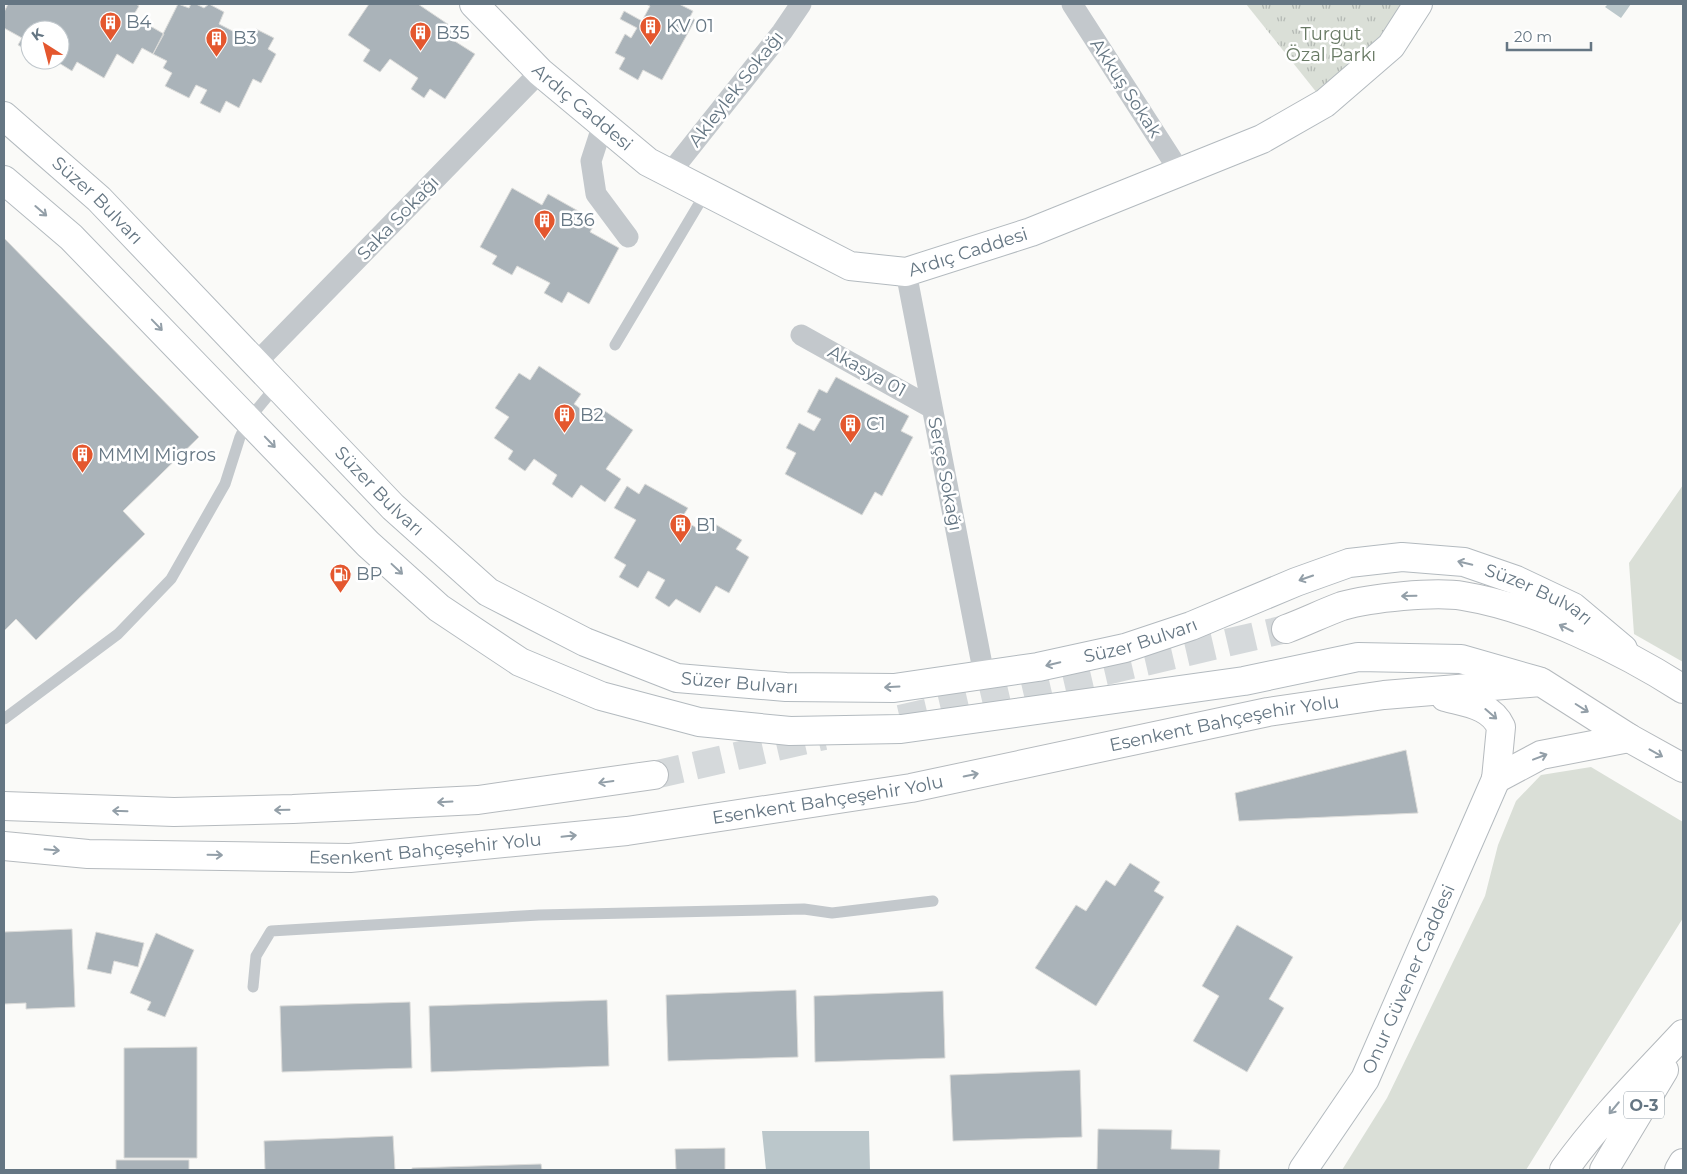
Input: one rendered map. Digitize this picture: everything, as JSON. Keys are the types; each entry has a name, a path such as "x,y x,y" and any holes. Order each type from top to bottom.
{"main road":[{"name":"Ardıç Caddesi","path":"474,4 540,72 648,162 850,266 906,272 1031,232 1262,139 1325,103 1391,46 1418,4"},
{"name":"Süzer Bulvarı","path":"4,116 99,198 393,507 488,592 585,642 677,678 786,687 894,688 1038,667 1125,648 1191,626 1296,582 1349,563 1402,557 1464,562 1516,580 1573,607 1642,664"},
{"path":"4,180 71,237 368,544 439,608 520,662 601,696 699,722 790,731 901,730 1244,680 1358,657 1461,659 1540,682 1629,738 1683,768"},
{"path":"1286,630 1344,606 1395,597 1462,596 1546,619 1642,664 1677,685"},
{"name":"Esenkent Bahçeşehir Yolu","path":"4,846 88,854 350,858 627,831 911,788 1268,712 1384,695 1540,682"},
{"name":"Onur Güvener Caddesi","path":"1303,1170 1365,1079 1496,779 1500,727 1497,719 1490,711 1480,706 1430,692"},
{"path":"1496,779 1541,755 1629,738"},
{"path":"4,806 174,812 319,808 478,800 654,775"},
{"path":"1564,1170 1627,1093 1683,1034"},
{"name":"O-3","path":"1604,1170 1683,1039"},
{"path":"1679,1170 1683,1162"}],"street":[{"name":"Akleylek Sokağı","path":"670,174 782,32 801,4"},
{"name":"Akkuş Sokak","path":"1072,4 1180,172"},
{"name":"Saka Sokağı","path":"256,363 540,72"},
{"path":"603,124 591,161 596,194 628,237"},
{"name":"Serçe Sokağı","path":"906,272 984,675"},
{"name":"Akasya 01","path":"801,335 932,408"}],"lane":[{"path":"615,345 706,192"},
{"path":"4,719 118,634 171,579 225,484 240,437 248,420 277,385"},
{"path":"253,986 256,956 271,931 539,915 804,908 832,913 933,901"}],"green space":[{"name":"Turgut Özal Parkı","path":"1246,4 1407,4 1413,11 1325,103"},
{"path":"1683,485 1683,662 1634,634 1629,563"},
{"path":"1591,767 1683,822 1683,918 1526,1170 1342,1170 1387,1098 1485,896 1498,845 1516,801 1541,775"}],"shaded area":[{"path":"1608,4 1631,4 1621,18 1605,7"},
{"path":"762,1131 869,1131 870,1170 766,1170"}],"building":[{"name":"B4","path":"8,4 136,4 139,6 133,16 164,34 153,54 142,48 133,64 117,54 104,78 77,62 72,71 70,70 70,20 20,20 20,37 4,28 4,12"},
{"name":"B3","path":"178,4 189,8 191,4 196,4 204,8 209,4 224,12 219,24 250,40 256,29 274,38 268,49 276,54 261,83 253,79 239,108 226,101 220,113 200,103 207,90 196,85 189,98 165,86 172,73 163,68 167,61 153,54"},
{"name":"B35","path":"369,4 418,4 455,29 453,40 475,54 445,99 430,89 424,98 411,89 418,78 390,59 380,72 363,61 370,50 348,35"},
{"name":"KV 01","path":"646,4 679,4 693,11 690,17 695,20 662,80 643,70 638,80 619,69 625,58 615,53 625,34 631,38 637,28 620,19 624,11 642,21 650,6"},
{"name":"B36","path":"512,188 542,205 548,194 596,221 590,232 619,248 589,304 568,292 562,303 544,293 550,283 517,266 512,275 492,264 497,256 480,247"},
{"name":"MMM Migros","path":"4,238 199,437 123,511 145,534 36,640 16,619 4,631"},
{"name":"B2","path":"539,366 581,394 574,404 592,417 599,407 633,430 606,469 621,479 605,502 581,485 572,498 552,484 557,475 534,459 525,471 508,459 513,451 494,438 509,417 495,408 519,373 530,380"},
{"name":"C1","path":"836,377 909,416 901,431 913,437 882,496 875,492 862,515 785,474 796,453 786,448 799,423 814,431 821,419 807,412 819,389 827,393"},
{"name":"B1","path":"645,484 688,508 681,519 704,532 710,521 742,540 736,549 749,557 729,593 716,586 700,613 676,599 669,607 655,598 665,580 648,571 638,588 619,577 626,565 614,558 636,520 614,508 627,486 639,494"},
{"path":"1406,750 1418,813 1239,821 1235,793"},
{"path":"1130,863 1160,882 1154,891 1164,897 1096,1006 1035,968 1076,905 1086,911 1106,880 1115,886"},
{"path":"1237,925 1293,957 1269,999 1284,1008 1247,1072 1193,1041 1219,996 1202,986"},
{"path":"72,929 75,1007 26,1009 26,1003 4,1004 4,932"},
{"path":"96,932 144,943 138,967 114,961 111,974 87,969"},
{"path":"156,933 194,950 165,1017 147,1010 151,1002 130,993"},
{"path":"796,990 798,1057 668,1061 666,995"},
{"path":"943,991 945,1058 815,1062 814,996"},
{"path":"607,1000 609,1066 431,1072 429,1006"},
{"path":"410,1002 412,1068 282,1072 280,1006"},
{"path":"197,1047 197,1158 124,1158 124,1048"},
{"path":"1080,1070 1082,1137 953,1141 950,1075"},
{"path":"1098,1129 1172,1130 1171,1149 1220,1150 1219,1170 1097,1170"},
{"path":"393,1136 395,1170 265,1170 264,1141"},
{"path":"725,1148 725,1170 676,1170 675,1149"},
{"path":"116,1160 189,1160 189,1170 116,1170"},
{"path":"541,1164 542,1170 412,1170 412,1168"}],"tunnel":[{"path":"900,719 1286,629"},
{"path":"654,775 824,736"}],"place":[{"name":"B4","path":"110,41"},
{"name":"KV 01","path":"650,45"},
{"name":"B35","path":"420,52"},
{"name":"B3","path":"217,57"},
{"name":"B36","path":"544,239"},
{"name":"B2","path":"564,434"},
{"name":"C1","path":"850,443"},
{"name":"MMM Migros","path":"82,474"},
{"name":"B1","path":"680,544"},
{"name":"BP","path":"340,593"}]}
